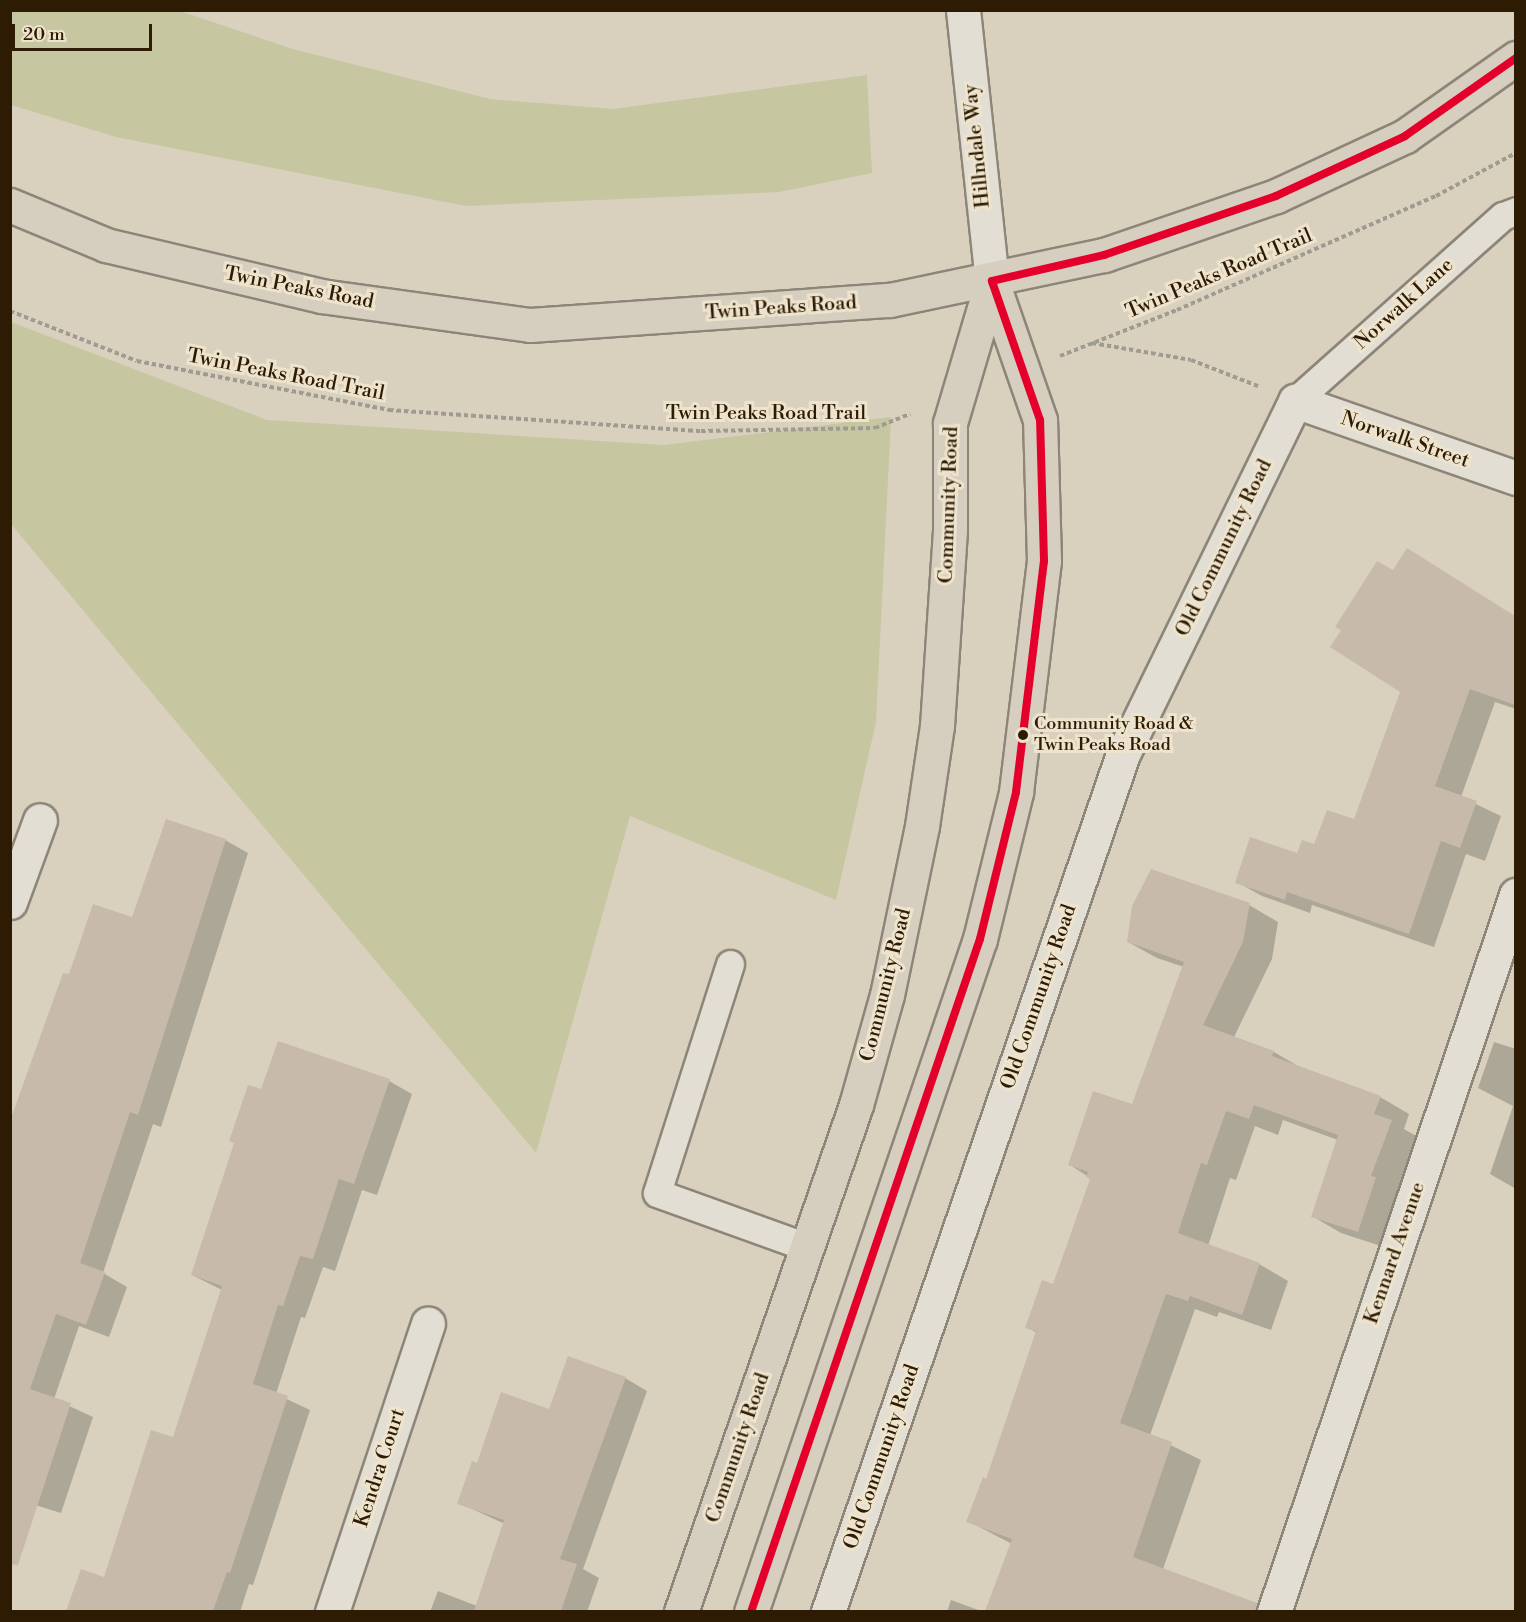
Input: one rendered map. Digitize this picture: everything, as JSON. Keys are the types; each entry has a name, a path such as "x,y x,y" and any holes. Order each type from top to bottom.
{"main road":[{"name":"Twin Peaks Road","path":"10,205 106,245 321,296 530,325 890,300 992,281 1104,255 1276,196 1405,136 1515,58"},
{"path":"751,1611 980,939 1010,827 1033,676 1044,561 1040,420 992,281"},
{"name":"Community Road","path":"681,1611 856,1105 887,995 922,826 941,681 950,529 950,423 992,281"}],"street":[{"name":"Hillndale Way","path":"963,10 992,281"},
{"name":"Norwalk Street","path":"1295,401 1515,478"},
{"name":"Old Community Road","path":"828,1611 1123,754 1295,401"},
{"path":"10,902 40,820"},
{"name":"Kennard Avenue","path":"1274,1611 1515,895"},
{"name":"Kendra Court","path":"332,1611 428,1324"}],"lane":[{"name":"Norwalk Lane","path":"1295,401 1503,216 1515,211"},
{"path":"730,964 657,1193 807,1247"}],"path":[{"name":"Twin Peaks Road Trail","path":"1022,370 1092,343 1436,196 1515,153"},
{"name":"Twin Peaks Road Trail","path":"10,311 137,361 389,410 700,431 875,428 959,395"},
{"path":"1092,343 1191,360 1295,401"}],"green space":[{"path":"10,11 180,11 293,49 490,99 613,109 867,75 872,173 779,192 466,206 116,137 11,105"},
{"path":"11,322 267,420 664,445 891,417 876,722 836,900 630,816 536,1153 11,524"}],"building":[{"path":"1407,548 1515,616 1515,705 1470,689 1435,786 1477,801 1460,848 1441,841 1409,934 1287,892 1285,900 1235,883 1250,837 1297,853 1302,840 1314,844 1327,810 1354,819 1400,692 1330,647 1341,630 1335,627 1377,561 1393,570"},
{"path":"166,819 226,839 138,1115 130,1112 80,1263 105,1272 86,1325 56,1314 30,1389 71,1403 18,1565 10,1564 10,1121 63,973 69,974 93,904 132,917"},
{"path":"1151,869 1250,903 1243,942 1203,1025 1274,1051 1272,1056 1381,1096 1374,1114 1392,1120 1371,1176 1376,1177 1358,1232 1311,1217 1338,1135 1254,1105 1249,1119 1226,1111 1207,1165 1201,1163 1178,1233 1260,1263 1242,1315 1190,1296 1188,1301 1166,1294 1120,1423 1172,1442 1133,1557 1257,1603 1256,1611 985,1611 1012,1539 966,1522 983,1477 986,1479 1036,1331 1025,1328 1042,1280 1053,1284 1090,1179 1086,1177 1088,1172 1068,1165 1093,1091 1132,1104 1184,962 1127,942 1132,906"},
{"path":"278,1041 390,1079 354,1184 339,1179 313,1259 300,1256 283,1306 278,1305 253,1384 288,1396 230,1573 227,1572 213,1611 66,1611 81,1569 104,1577 151,1430 173,1437 222,1286 191,1275 234,1143 229,1141 248,1085 261,1089"},
{"path":"568,1356 626,1377 560,1559 577,1564 561,1611 474,1611 504,1520 457,1504 472,1461 477,1463 501,1392 549,1409"}],"transit line":[{"path":"751,1612 980,939 1016,792 1044,561 1040,420 992,281 1104,255 1276,196 1405,136 1516,58"}],"place":[{"name":"Community Road & Twin Peaks Road","path":"1023,735"}]}
